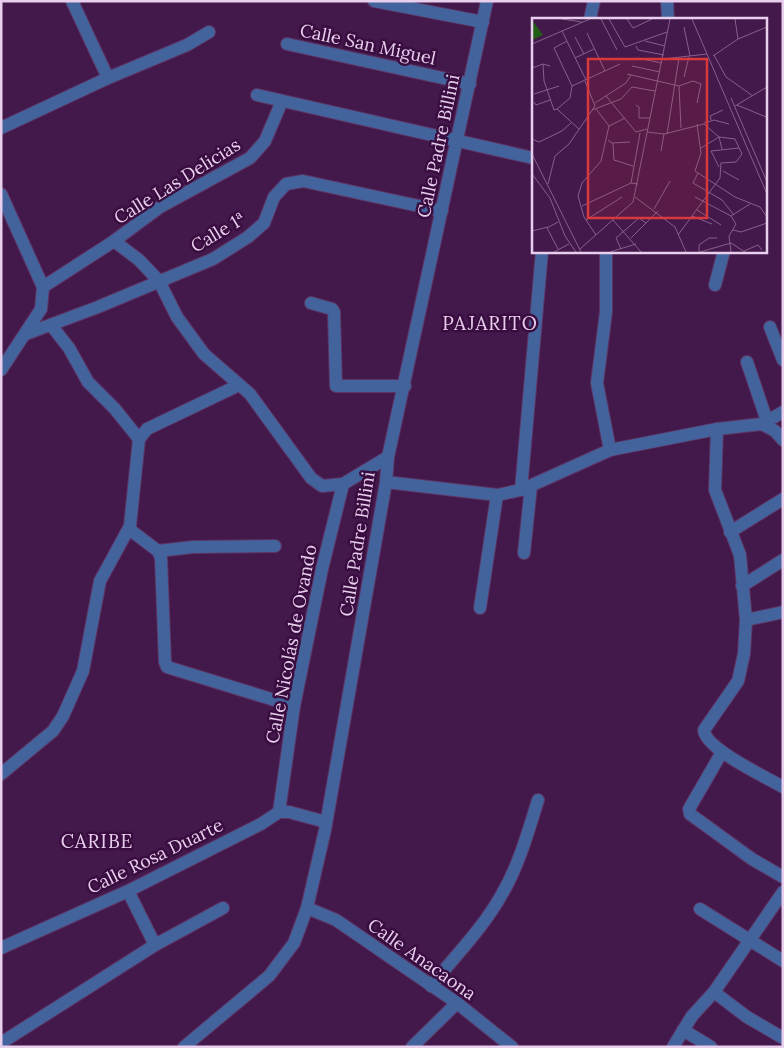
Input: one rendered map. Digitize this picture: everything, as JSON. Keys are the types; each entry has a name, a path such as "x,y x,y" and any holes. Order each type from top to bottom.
{"street":[{"path":"72,1 108,78"},
{"path":"374,1 482,22"},
{"name":"Calle Padre Billini","path":"184,1047 269,976 294,943 307,908 326,822 386,482 388,457 405,386 487,1"},
{"path":"590,18 594,1"},
{"path":"667,1 668,18"},
{"path":"1,128 108,78 186,45 209,32"},
{"name":"Calle San Miguel","path":"287,44 470,84"},
{"path":"257,95 532,158"},
{"name":"Calle Las Delicias","path":"43,287 114,241 160,208 250,158 265,140 282,101"},
{"name":"Calle 1ª","path":"26,334 213,259 248,237 264,223 274,197 286,184 302,181 442,211"},
{"path":"1,194 43,287 41,309 1,370"},
{"path":"114,241 139,260 159,281 177,317 204,354 250,394 311,478 322,486 343,484 388,457"},
{"path":"524,553 526,488 542,252"},
{"path":"606,252 606,312 597,383 610,450"},
{"path":"714,285 724,252"},
{"path":"311,303 332,309 334,312 336,386 405,386"},
{"path":"51,325 69,348 88,382 115,409 139,439"},
{"path":"770,327 783,360"},
{"path":"747,362 765,423 783,440"},
{"path":"1,774 53,731 83,671 100,581 129,529 139,439 147,429 239,385"},
{"path":"386,482 497,495 526,488 610,450 716,429 765,423 783,412"},
{"path":"716,429 715,490 740,557 746,620 744,654 738,681 704,730 706,738 722,752 783,787"},
{"name":"Calle Nicolás de Ovando","path":"279,812 294,706 322,569 343,484"},
{"path":"480,608 497,495"},
{"path":"730,532 783,499"},
{"path":"129,529 158,551 161,558 165,662 167,667 294,706"},
{"path":"158,551 193,547 275,546"},
{"path":"742,586 783,560"},
{"path":"746,620 783,612"},
{"path":"722,752 689,809 690,814 752,859 783,877"},
{"path":"431,986 479,928 502,895 516,866 538,800"},
{"path":"279,812 289,812 326,822"},
{"name":"Calle Rosa Duarte","path":"1,948 128,891 279,812"},
{"path":"128,891 156,945"},
{"path":"672,1047 692,1016 714,992 748,940 783,892"},
{"path":"1,1043 156,945 223,908"},
{"name":"Calle Anacaona","path":"307,908 336,920 456,1003 512,1047"},
{"path":"700,909 783,961"},
{"path":"714,992 747,1017 783,1038"},
{"path":"412,1047 456,1003"},
{"path":"683,1030 712,1047"}],"district":[{"name":"PAJARITO","path":"490,323"},
{"name":"CARIBE","path":"97,841"}]}
